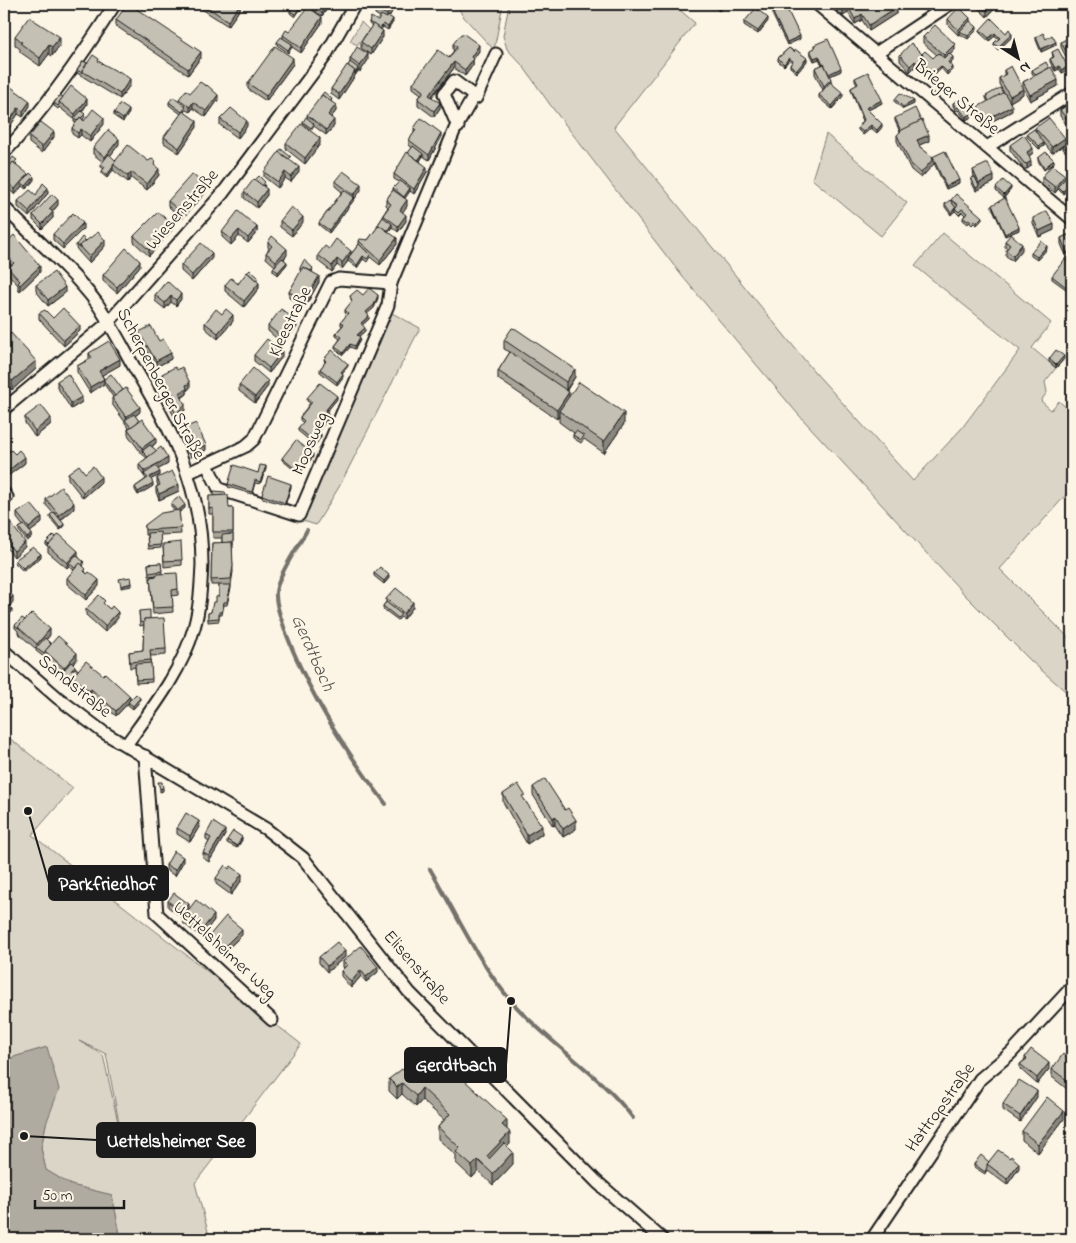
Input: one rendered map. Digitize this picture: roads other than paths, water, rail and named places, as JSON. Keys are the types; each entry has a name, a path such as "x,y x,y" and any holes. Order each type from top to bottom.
{"street":[{"path":"4,153 25,130 66,76 115,4"},
{"name":"Wiesenstraße","path":"4,410 108,324 223,193 324,58 355,4"},
{"name":"Brieger Straße","path":"817,4 1072,219"},
{"path":"876,53 950,4"},
{"path":"391,283 455,129 474,96 476,98 496,54"},
{"path":"458,126 444,94 454,81 474,96"},
{"path":"987,147 1072,93"},
{"name":"Scherpenberger Straße","path":"4,208 80,284 96,303 151,396 188,474 199,512 202,547 199,611 186,650 126,745"},
{"name":"Kleestraße","path":"188,474 246,446 254,439 330,282 339,279 391,283"},
{"name":"Moosweg","path":"206,465 219,489 299,515 388,305 391,283"},
{"name":"Sandstraße","path":"4,651 81,716 126,745"},
{"name":"Elisenstraße","path":"126,745 266,829 303,858 409,992 597,1182 662,1239"},
{"name":"Uettelsheimer Weg","path":"145,756 157,914 272,1020"},
{"name":"Hattropstraße","path":"872,1239 980,1079 1011,1054 1072,987"}],"waterway":[{"name":"Gerdtbach","path":"307,530 284,569 278,585 276,597 279,613 295,656 317,701 357,764 386,804"},
{"name":"Gerdtbach","path":"430,869 488,971 512,1002 542,1032 605,1087 633,1118"}],"place":[{"name":"Parkfriedhof","path":"28,811"},
{"name":"Gerdtbach","path":"511,1001"},
{"name":"Uettelsheimer See","path":"24,1136"}]}
